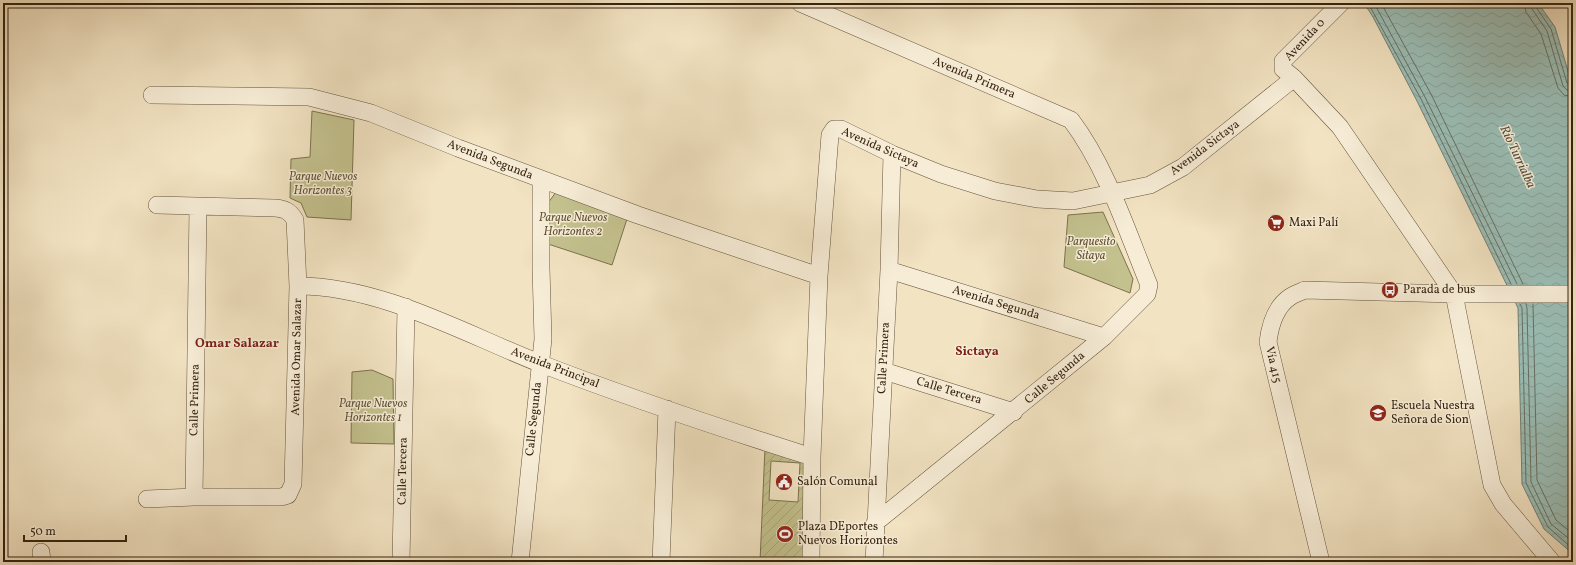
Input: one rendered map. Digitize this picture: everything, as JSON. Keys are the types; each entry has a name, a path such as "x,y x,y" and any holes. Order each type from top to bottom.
{"street":[{"name":"Avenida 0","path":"1294,78 1283,69 1283,61 1308,34 1341,3"},
{"name":"Avenida Primera","path":"807,5 1071,120 1082,135 1112,194"},
{"name":"Avenida Sictaya","path":"811,562 812,457 819,276 830,135 834,129 841,129 892,154 941,174 996,191 1037,199 1073,201 1150,185 1183,167 1294,78"},
{"path":"1294,78 1340,127 1454,294 1492,485 1503,504 1552,562"},
{"name":"Avenida Segunda","path":"152,95 309,97 371,113 541,180 667,225 819,276"},
{"name":"Calle Primera","path":"874,562 884,371 892,154"},
{"name":"Calle Segunda","path":"520,562 543,339 540,268 541,180"},
{"name":"Calle Segunda","path":"875,523 1014,412 1104,337 1147,294 1149,285 1112,194"},
{"name":"Avenida Omar Salazar","path":"147,499 194,497 281,497 288,495 292,491 293,484 298,286 295,220 291,213 284,209 275,208 157,205"},
{"name":"Calle Primera","path":"194,497 198,207"},
{"name":"Avenida Segunda","path":"888,270 1104,337"},
{"name":"Avenida Principal","path":"298,286 320,286 347,290 406,307 540,363 667,409 812,457"},
{"name":"Vía 415","path":"1321,562 1268,342 1271,324 1279,309 1290,297 1305,290 1454,294 1573,294"},
{"name":"Calle Tercera","path":"401,562 406,307"},
{"name":"Calle Tercera","path":"884,371 1014,412"},
{"path":"661,562 667,409"}],"green space":[{"name":"Parque Nuevos Horizontes 3","path":"312,111 354,120 351,220 307,217 301,203 290,198 291,159 310,157"},
{"name":"Parque Nuevos Horizontes 2","path":"556,192 627,219 612,265 548,244 546,206"},
{"name":"Parquesito Sitaya","path":"1103,212 1133,279 1130,293 1064,267 1068,215"},
{"name":"Parque Nuevos Horizontes 1","path":"372,370 393,379 394,444 351,443 352,372"},
{"path":"765,448 808,461 807,562 760,562","holes":["771,461 800,463 798,502 769,500"]}],"water":[{"name":"Río Turrialba","path":"1364,3 1538,3 1555,27 1573,88 1573,554 1544,529 1522,484 1518,308 1417,101 1373,17"}],"place":[{"name":"Maxi Palí","path":"1276,223"},
{"name":"Parada de bus","path":"1390,290"},
{"name":"Escuela Nuestra Señora de Sion","path":"1378,413"},
{"name":"Salón Comunal","path":"784,482"},
{"name":"Plaza DEportes Nuevos Horizontes","path":"785,534"}],"district":[{"name":"Omar Salazar","path":"237,344"},
{"name":"Sictaya","path":"977,352"}]}
